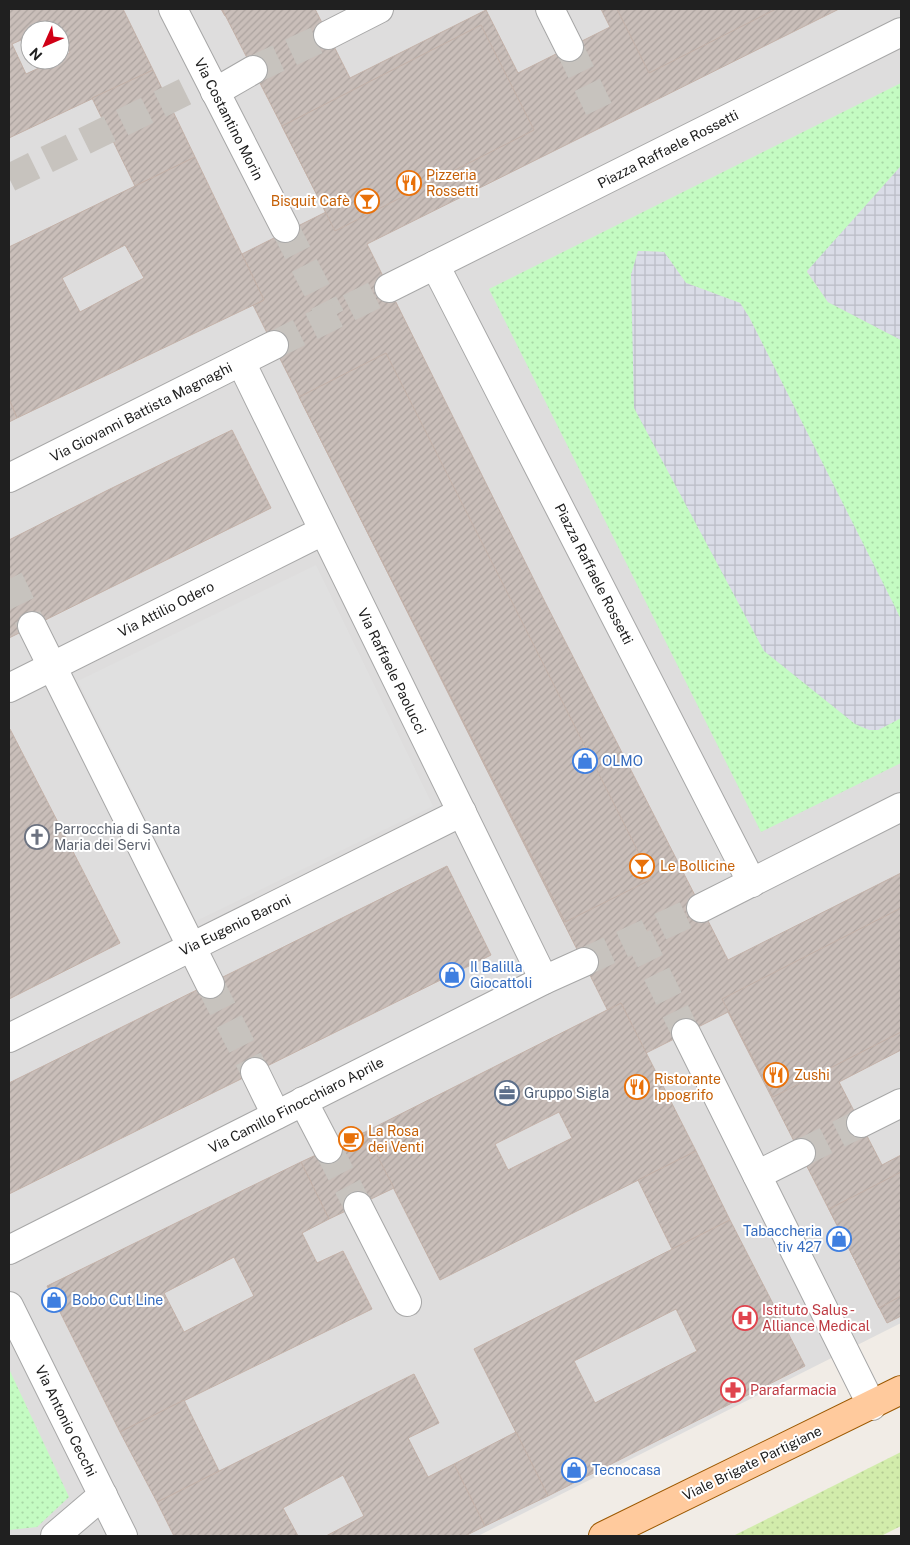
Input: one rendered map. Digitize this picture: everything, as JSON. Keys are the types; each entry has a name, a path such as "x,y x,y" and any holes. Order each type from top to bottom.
{"main road":[{"name":"Viale Brigate Partigiane","path":"603,1536 872,1406 901,1390"}],"street":[{"name":"Via Costantino Morin","path":"173,9 285,228"},
{"path":"328,35 379,9"},
{"path":"550,9 568,47"},
{"name":"Piazza Raffaele Rossetti","path":"389,288 901,32"},
{"path":"215,92 253,70"},
{"name":"Piazza Raffaele Rossetti","path":"435,265 752,883"},
{"name":"Via Giovanni Battista Magnaghi","path":"9,478 274,345"},
{"name":"Via Raffaele Paolucci","path":"240,362 544,980"},
{"name":"Via Attilio Odero","path":"9,688 323,531"},
{"path":"32,626 193,946 210,984"},
{"path":"701,908 901,807"},
{"name":"Via Eugenio Baroni","path":"9,1038 462,812"},
{"name":"Via Camillo Finocchiaro Aprile","path":"9,1250 544,980 584,962"},
{"path":"686,1033 872,1406"},
{"path":"255,1072 276,1115"},
{"path":"303,1101 328,1149"},
{"path":"861,1123 901,1103"},
{"path":"756,1175 801,1153"},
{"path":"358,1206 407,1302"},
{"name":"Via Antonio Cecchi","path":"9,1306 123,1536"},
{"path":"55,1536 103,1495"}],"shaded area":[{"path":"9,9 901,9 901,1323 478,1536 9,1536"},
{"path":"901,166 901,340 828,302 807,271"},
{"path":"638,251 664,252 686,283 740,303 749,317 901,620 901,718 878,730 869,730 855,724 764,651 634,408 631,275"},
{"path":"316,565 433,806 196,921 78,681"}],"green space":[{"path":"901,83 901,166 807,272 828,302 901,340 901,620 749,317 740,303 686,283 664,252 639,251 631,275 878,730 901,718 901,763 761,832 489,289"},
{"path":"9,1369 69,1497 37,1527 9,1530"},
{"path":"901,1452 901,1526 881,1536 733,1536"}],"building":[{"path":"9,9 123,9 153,70 9,138"},
{"path":"221,9 240,9 225,16"},
{"path":"222,9 315,9 350,78 486,10 518,73 610,27 601,9 839,9 367,244 545,602 728,960 901,873 901,1050 839,1082 882,1165 901,1155 901,1316 887,1323 728,1012 646,1053 621,1003 608,1011 253,305 264,300 242,254 326,212"},
{"path":"617,9 776,9 649,73"},
{"path":"481,25 534,130 335,231 282,126"},
{"path":"153,70 195,157 135,186 92,98"},
{"path":"195,157 264,300 17,418 9,399 9,247","holes":["125,245 144,278 80,312 62,278"]},
{"path":"386,353 652,879 565,922 299,397"},
{"path":"9,399 17,418 9,422"},
{"path":"232,430 271,508 9,638 9,540"},
{"name":"Parrocchia di Santa Maria dei Servi","path":"9,730 120,943 9,999"},
{"path":"447,866 491,955 9,1194 9,1083"},
{"path":"901,908 901,1032 773,1097 722,999"},
{"path":"621,1003 696,1151 440,1280 365,1132","holes":["559,1112 572,1138 508,1170 495,1144"]},
{"path":"365,1132 394,1188 329,1219 301,1162"},
{"path":"696,1151 730,1220 672,1249 638,1180"},
{"path":"301,1162 329,1219 302,1233 317,1263 343,1251 372,1309 120,1432 47,1286","holes":["234,1257 254,1296 184,1332 164,1293"]},
{"path":"901,1172 901,1296 879,1308 829,1209"},
{"path":"730,1220 805,1366 548,1496 474,1349","holes":["676,1309 697,1351 595,1403 574,1361"]},
{"path":"414,1374 439,1423 408,1438 428,1477 454,1464 485,1526 465,1536 326,1536 364,1516 343,1475 283,1508 298,1536 174,1536 157,1502"},
{"path":"184,1400 219,1471 157,1502 120,1432"},
{"path":"516,1432 548,1496 485,1526 454,1464"}],"tunnel":[{"path":"253,70 328,35"},
{"path":"569,47 599,109"},
{"path":"9,178 209,80"},
{"path":"285,228 331,317"},
{"path":"274,345 389,288"},
{"path":"9,579 32,626"},
{"path":"584,962 701,908"},
{"path":"638,936 686,1033"},
{"path":"210,984 255,1072"},
{"path":"801,1153 861,1123"},
{"path":"328,1149 358,1206"}],"place":[{"name":"Pizzeria Rossetti","path":"409,183"},
{"name":"Bisquit Cafè","path":"367,201"},
{"name":"OLMO","path":"585,761"},
{"name":"Parrocchia di Santa Maria dei Servi","path":"37,837"},
{"name":"Le Bollicine","path":"642,866"},
{"name":"Il Balilla Giocattoli","path":"452,975"},
{"name":"Zushi","path":"776,1075"},
{"name":"Ristorante Ippogrifo","path":"637,1087"},
{"name":"Gruppo Sigla","path":"507,1093"},
{"name":"La Rosa dei Venti","path":"351,1139"},
{"name":"Tabaccheria tiv 427","path":"839,1239"},
{"name":"Bobo Cut Line","path":"54,1300"},
{"name":"Istituto Salus - Alliance Medical","path":"745,1318"},
{"name":"Parafarmacia","path":"733,1390"},
{"name":"Tecnocasa","path":"574,1470"}]}
